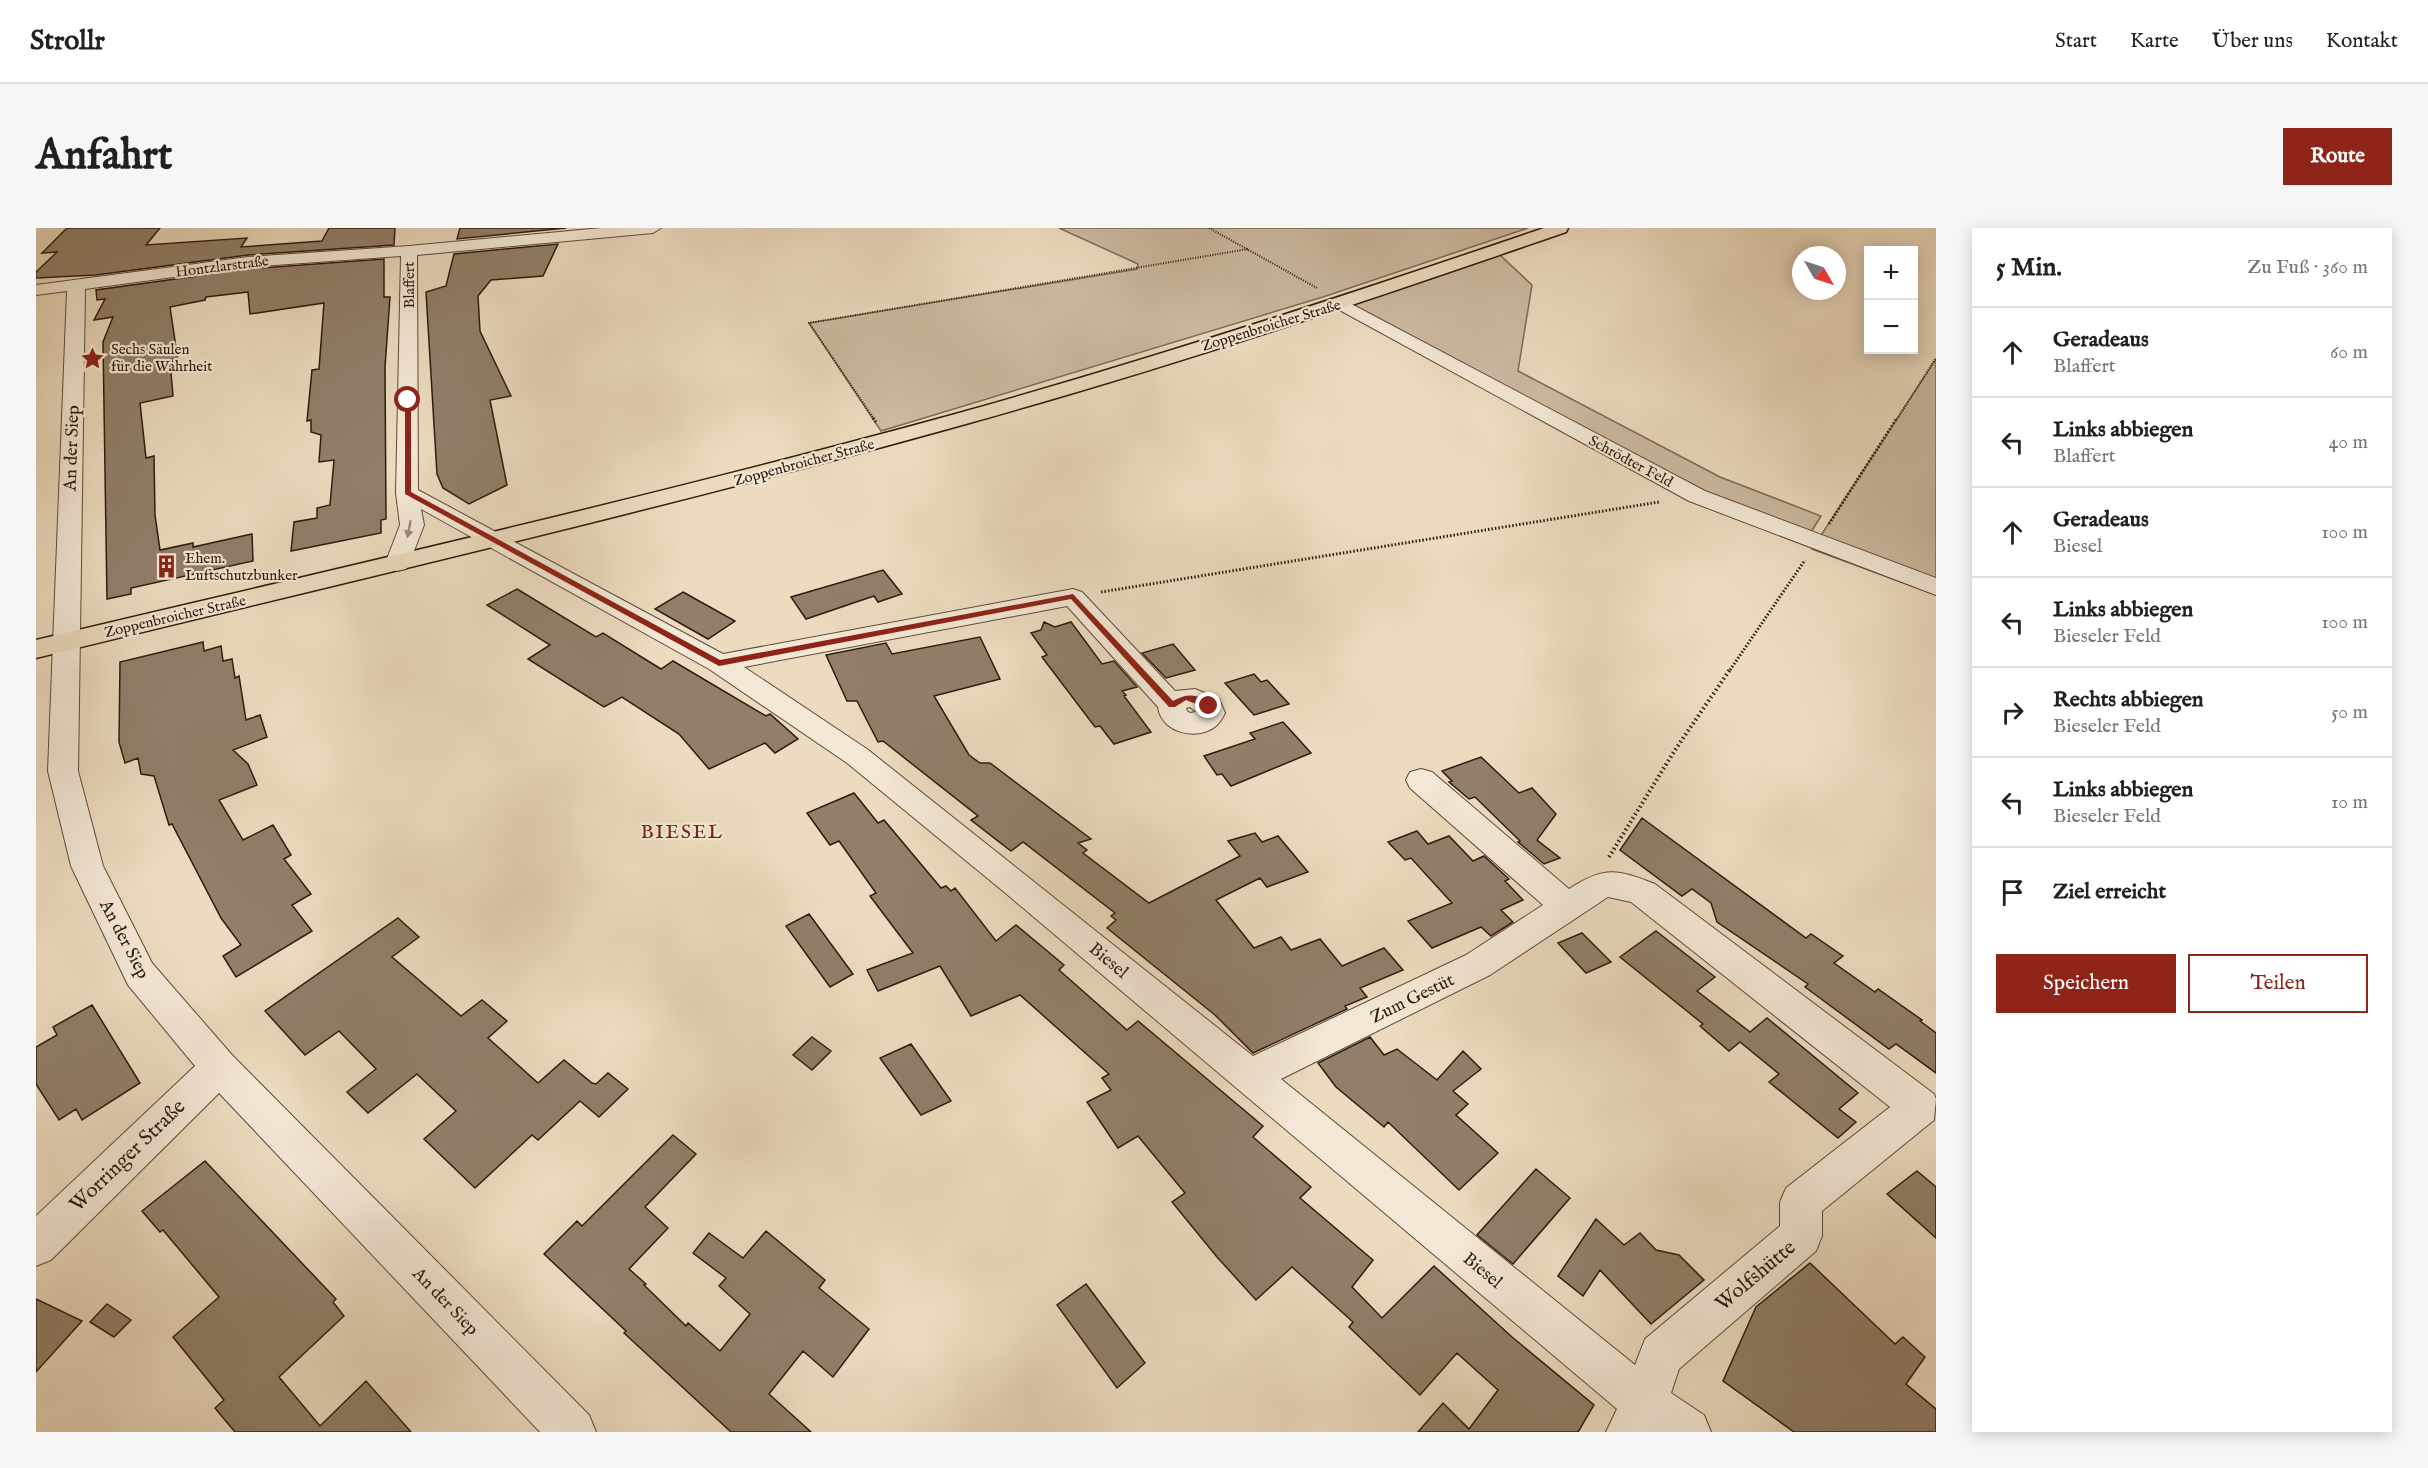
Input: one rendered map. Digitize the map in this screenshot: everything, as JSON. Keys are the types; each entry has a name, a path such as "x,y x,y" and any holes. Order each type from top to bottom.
{"main road":[{"name":"Zoppenbroicher Straße","path":"50,645 681,495 889,440 1340,303 1560,228"}],"street":[{"name":"Blaffert","path":"397,564 412,525 407,493 409,251 653,228"},
{"path":"409,251 454,230"},
{"name":"Hontzlarstraße","path":"36,290 248,262 409,251"},
{"name":"An der Siep","path":"76,284 50,645 63,771 87,866 140,974 219,1067 572,1432"},
{"name":"Schrödter Feld","path":"1340,303 1697,496 1816,543 1936,586"},
{"path":"407,493 495,539"},
{"name":"Biesel","path":"495,539 719,663 857,756 1015,882 1249,1076 1637,1418 1687,1432"},
{"path":"719,663 1073,597 1172,705"},
{"path":"1421,780 1568,908"},
{"name":"Zum Gestüt","path":"1249,1076 1478,965 1602,884"},
{"name":"Wolfshütte","path":"1602,884 1623,885 1643,893 1928,1115 1801,1202 1801,1236 1661,1355 1637,1418"},
{"name":"Worringer Straße","path":"36,1245 219,1067"}],"path":[{"path":"1209,228 1340,303"},
{"path":"889,440 809,323 1248,249"},
{"path":"1602,884 1602,869 1665,765 1816,543 1936,358"},
{"path":"1073,597 1697,496"}],"shaded area":[{"path":"1059,228 1528,228 1323,297 881,431 809,323 1137,269 1138,264"},
{"path":"1500,255 1532,285 1518,371 1720,477 1821,516 1811,532 1731,505 1348,307"},
{"path":"1936,359 1936,595 1812,549"}],"building":[{"path":"67,228 160,228 146,245 247,238 241,247 322,241 329,228 395,228 394,245 248,255 96,275 36,278 36,272 57,252 42,253"},
{"path":"460,228 566,228 457,239"},
{"path":"558,244 543,276 491,280 478,296 480,331 511,396 490,400 507,485 469,504 443,488 437,474 426,292 446,286 454,254"},
{"path":"384,259 384,297 390,297 385,367 386,519 381,520 381,533 291,551 294,522 317,518 317,508 330,505 334,460 319,462 321,435 311,432 311,420 307,421 312,370 319,369 324,303 250,314 248,292 206,297 205,300 170,307 178,361 170,362 173,396 140,403 146,458 154,456 155,515 160,550 193,543 193,547 252,534 253,561 131,588 131,594 107,599 103,342 113,317 94,320 105,299 97,300 96,290 248,269"},
{"path":"883,570 902,594 878,602 874,596 806,619 791,597"},
{"path":"517,589 596,637 603,633 661,669 673,661 766,716 770,714 798,739 775,753 765,743 709,769 679,734 622,697 604,707 528,659 550,645 487,605"},
{"path":"683,592 735,621 708,639 655,609"},
{"path":"1044,622 1055,627 1071,622 1102,664 1114,661 1137,687 1122,691 1151,732 1114,744 1100,726 1095,727 1042,657 1047,655 1031,633 1041,630"},
{"path":"980,637 1000,679 934,696 969,755 980,763 990,763 1091,839 1078,843 1087,850 1083,853 1149,903 1240,856 1228,841 1255,833 1262,842 1278,836 1308,872 1267,887 1260,878 1216,900 1254,948 1281,937 1291,950 1320,939 1342,966 1384,948 1403,970 1360,988 1367,997 1345,1006 1347,1009 1253,1053 1215,1015 1107,928 1116,920 1111,916 1115,913 1023,842 1011,851 971,820 978,816 883,741 878,742 857,701 847,701 826,655 886,643 892,654"},
{"path":"203,642 204,651 221,646 223,661 232,659 235,678 239,676 246,720 260,715 267,737 233,750 248,764 257,785 219,800 243,840 273,825 291,855 284,859 311,894 292,905 312,931 236,977 223,956 241,945 221,918 172,824 169,825 154,776 141,774 138,758 125,763 119,742 120,662"},
{"path":"1173,644 1195,670 1166,678 1142,653"},
{"path":"1254,674 1261,682 1267,680 1289,704 1254,715 1225,683"},
{"path":"1283,722 1311,753 1231,786 1222,774 1217,775 1204,756 1255,739 1250,733"},
{"path":"1481,757 1519,793 1532,788 1556,814 1537,840 1560,858 1544,864 1518,842 1520,841 1475,797 1469,799 1449,782 1452,781 1442,771"},
{"path":"854,793 878,823 884,820 941,888 946,886 951,891 955,888 996,941 1016,925 1064,965 1059,970 1127,1030 1138,1021 1263,1126 1253,1137 1311,1187 1300,1198 1373,1260 1352,1287 1382,1318 1434,1266 1512,1337 1594,1405 1578,1432 1418,1432 1443,1403 1469,1429 1498,1390 1457,1353 1420,1395 1349,1327 1353,1322 1292,1267 1256,1300 1172,1202 1185,1193 1138,1136 1118,1148 1087,1102 1111,1090 1102,1078 1109,1074 1020,995 971,1016 940,966 878,991 867,970 913,953 870,896 876,893 839,841 830,845 807,813"},
{"path":"1642,818 1806,938 1811,934 1843,956 1834,963 1875,992 1878,989 1922,1020 1920,1021 1936,1033 1936,1073 1896,1044 1889,1049 1805,987 1808,984 1717,922 1711,903 1692,889 1682,896 1620,850"},
{"path":"1417,831 1428,844 1449,836 1473,861 1484,856 1509,879 1505,881 1523,900 1501,910 1513,922 1491,936 1481,927 1432,948 1408,921 1452,903 1411,858 1405,860 1388,842"},
{"path":"809,914 853,974 830,987 786,926"},
{"path":"398,918 419,937 392,957 461,1016 482,1000 507,1021 488,1038 538,1083 564,1060 592,1083 596,1084 608,1073 628,1089 599,1117 580,1101 538,1140 532,1135 475,1188 424,1139 456,1111 417,1074 368,1113 347,1092 376,1069 339,1031 305,1055 265,1011"},
{"path":"1656,931 1715,977 1697,991 1750,1032 1767,1018 1858,1093 1839,1109 1856,1122 1838,1138 1769,1082 1779,1074 1740,1042 1729,1051 1700,1026 1703,1024 1620,957"},
{"path":"1582,933 1611,962 1586,973 1558,943"},
{"path":"92,1005 140,1083 82,1120 76,1109 59,1120 36,1084 36,1047 57,1035 53,1027"},
{"path":"812,1037 831,1051 812,1070 793,1055"},
{"path":"1370,1037 1384,1055 1397,1049 1437,1080 1463,1051 1481,1069 1453,1091 1468,1104 1456,1115 1498,1153 1459,1190 1388,1122 1384,1127 1336,1087 1318,1063"},
{"path":"911,1044 951,1101 921,1115 880,1058"},
{"path":"673,1135 696,1154 645,1207 668,1228 629,1269 686,1326 688,1323 720,1351 750,1314 719,1286 726,1278 693,1253 709,1233 743,1258 766,1231 825,1280 819,1288 869,1329 833,1377 803,1351 769,1394 811,1432 731,1432 624,1333 626,1331 544,1254 577,1221 582,1226"},
{"path":"205,1161 336,1299 333,1302 344,1316 279,1377 320,1426 366,1381 411,1432 235,1432 215,1408 224,1400 173,1337 219,1297 163,1230 160,1232 142,1211"},
{"path":"1536,1169 1570,1198 1513,1264 1477,1235"},
{"path":"1917,1171 1936,1187 1936,1238 1887,1194"},
{"path":"1596,1219 1624,1245 1640,1233 1656,1250 1679,1255 1704,1280 1651,1324 1600,1270 1583,1296 1558,1276"},
{"path":"1810,1263 1895,1344 1903,1337 1925,1357 1906,1384 1936,1409 1936,1432 1794,1432 1723,1381 1756,1307"},
{"path":"1086,1284 1145,1363 1117,1388 1057,1305"},
{"path":"36,1299 82,1321 36,1372"},
{"path":"107,1304 131,1320 114,1337 90,1322"}],"place":[{"name":"Sechs Säulen für die Wahrheit","path":"93,358"},
{"name":"Ehem. Luftschutzbunker","path":"167,567"}],"district":[{"name":"BIESEL","path":"682,831"}],"route":[{"path":"408,400 407,493 530,557 719,663 1073,597 1172,705 1177,700 1193,698 1202,700 1209,706"}]}
